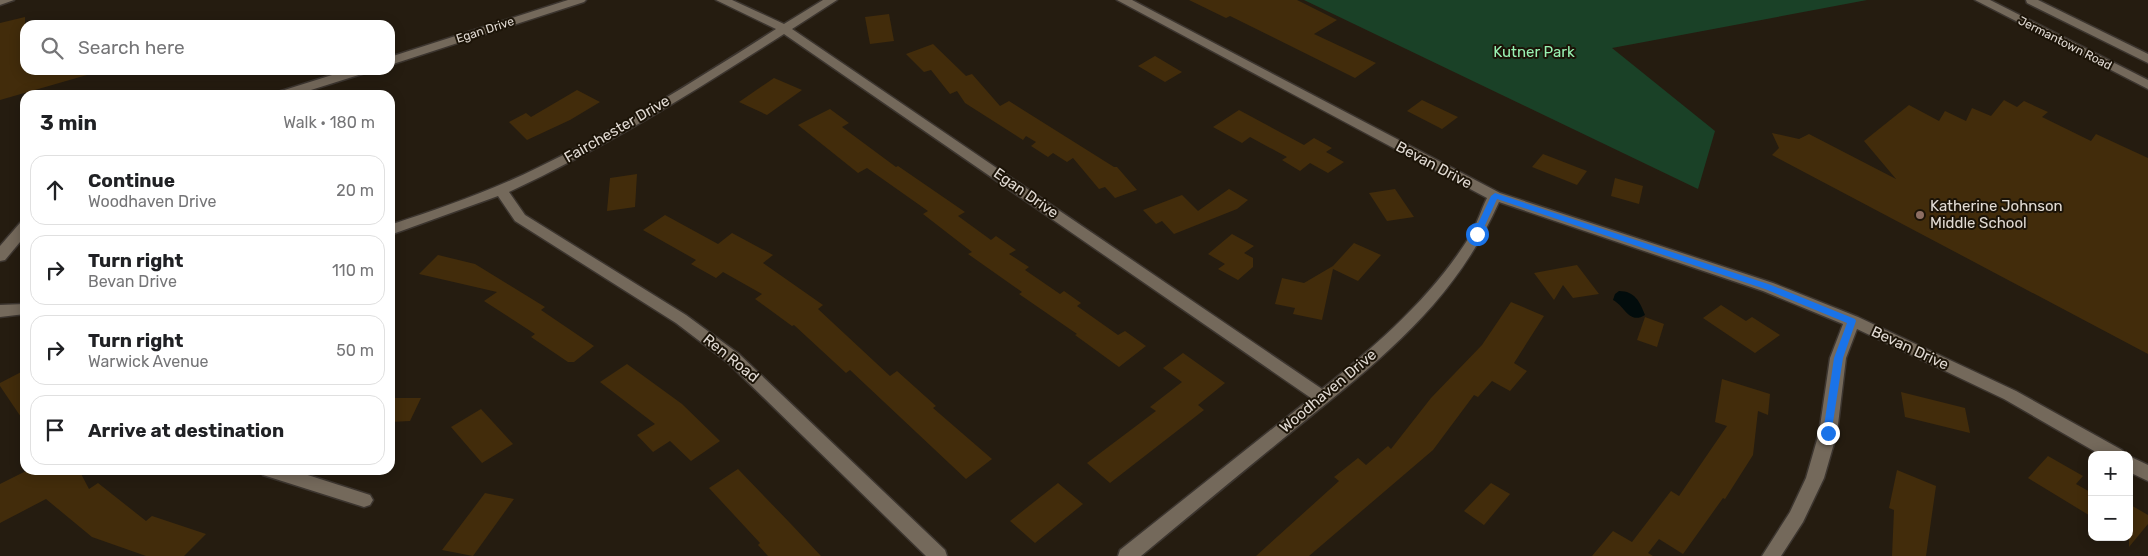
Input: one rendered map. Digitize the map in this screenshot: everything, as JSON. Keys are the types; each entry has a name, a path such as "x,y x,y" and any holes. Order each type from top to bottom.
{"street":[{"path":"0,2 8,0"},
{"name":"Egan Drive","path":"395,59 580,0"},
{"name":"Egan Drive","path":"722,0 770,20 822,53 1322,398"},
{"name":"Fairchester Drive","path":"395,228 502,190 628,125 831,0"},
{"name":"Bevan Drive","path":"1123,0 1495,196 1768,287 1852,321 1918,350 2010,395 2109,451"},
{"name":"Jermantown Road","path":"1981,0 2148,85"},
{"path":"2032,0 2148,59"},
{"path":"298,90 345,75"},
{"name":"Ren Road","path":"502,190 520,218 681,319 733,358 938,556"},
{"name":"Woodhaven Drive","path":"1127,556 1322,398 1378,350 1436,291 1477,234 1495,196"},
{"path":"0,256 20,232"},
{"path":"0,311 20,309"},
{"path":"1771,556 1797,517 1815,478 1828,433 1838,358 1852,321"},
{"path":"2133,465 2148,474"},
{"path":"285,475 364,500"}],"green space":[{"name":"Kutner Park","path":"1304,0 1867,0 1612,48 1715,131 1698,189"}],"shaded area":[{"path":"1619,291 1625,291 1633,295 1639,302 1645,315 1635,318 1628,314 1613,300 1615,294"}],"building":[{"path":"1189,0 1297,0 1337,20 1314,34 1376,63 1355,78 1230,16 1226,18"},
{"path":"889,14 894,41 870,44 865,17"},
{"path":"25,17 25,20 20,20 20,75 87,75 35,90 20,90 20,94 0,100 0,23"},
{"path":"933,44 966,76 972,74 1000,106 1009,101 1114,167 1117,167 1137,190 1115,198 1105,187 1099,189 1073,158 1067,162 1053,153 1048,157 1031,146 1036,142 1026,136 1023,140 965,103 957,91 950,94 931,70 924,72 906,54"},
{"path":"1155,56 1182,72 1165,82 1138,66"},
{"path":"774,78 802,90 767,115 739,102"},
{"path":"577,90 600,102 570,120 527,140 509,122 526,113 531,117"},
{"path":"1422,100 1458,117 1442,129 1407,111"},
{"path":"2004,100 2017,107 2024,101 2048,112 2042,117 2091,141 2096,134 2148,158 2148,354 1772,155 1779,148 1772,133 1799,139 1809,134 1896,179 1864,141 1909,105 1939,121 1945,111 1966,121 1972,108 1991,116"},
{"path":"830,109 849,123 842,127 896,167 898,166 965,212 958,216 991,240 996,236 1016,250 1009,254 1029,267 1025,270 1060,294 1064,291 1081,303 1077,306 1118,335 1125,331 1146,346 1119,367 1075,335 1077,334 1019,294 1022,292 968,254 972,252 923,214 928,211 867,168 858,173 798,125"},
{"path":"1239,110 1304,145 1314,138 1332,148 1326,152 1344,162 1328,173 1310,163 1300,171 1282,160 1287,157 1250,137 1242,143 1213,127"},
{"path":"1543,154 1587,171 1577,185 1532,167"},
{"path":"637,174 635,207 607,211 610,178"},
{"path":"1615,178 1643,186 1639,204 1611,196"},
{"path":"1229,189 1248,200 1237,209 1174,234 1162,221 1156,224 1143,210 1182,195 1198,211"},
{"path":"1395,189 1414,217 1387,221 1369,193"},
{"path":"665,215 718,244 732,233 773,255 763,263 823,305 818,309 890,376 897,371 936,406 933,408 992,459 966,479 850,370 846,373 794,325 792,326 755,299 762,294 723,272 716,278 691,264 696,260 643,230"},
{"path":"1232,234 1254,246 1244,253 1253,258 1253,267 1238,280 1218,269 1225,264 1208,254"},
{"path":"1354,243 1381,255 1358,281 1333,269 1322,320 1293,314 1295,308 1275,304 1282,278 1304,283 1333,266"},
{"path":"438,255 475,264 545,307 541,310 594,346 574,362 568,362 531,337 535,334 484,301 497,292 419,274"},
{"path":"1577,265 1599,294 1573,298 1563,285 1554,300 1534,273"},
{"path":"1511,302 1544,316 1514,363 1527,371 1510,391 1492,381 1478,397 1474,395 1433,450 1309,556 1256,556 1339,481 1334,477 1358,458 1366,465 1388,446 1391,449 1431,398 1482,345"},
{"path":"1721,305 1746,321 1752,317 1780,335 1755,353 1703,318"},
{"path":"1645,317 1664,324 1657,347 1637,340"},
{"path":"1183,353 1225,383 1198,405 1204,410 1110,483 1087,463 1156,411 1150,407 1182,382 1163,368"},
{"path":"627,364 682,404 720,441 691,461 670,441 653,452 637,435 655,424 600,382"},
{"path":"20,373 20,416 0,386 0,383"},
{"path":"1722,379 1770,394 1768,415 1758,411 1753,455 1725,499 1723,498 1683,554 1659,539 1648,553 1653,556 1592,556 1613,531 1632,542 1671,491 1679,496 1727,426 1715,422"},
{"path":"1901,392 1965,408 1970,433 1905,417"},
{"path":"395,398 421,398 410,421 395,422"},
{"path":"481,409 513,444 482,463 451,427"},
{"path":"2048,456 2083,476 2076,484 2088,491 2088,515 2028,478"},
{"path":"738,469 821,556 768,556 758,545 760,543 709,488"},
{"path":"1897,470 1936,486 1926,556 1892,556 1894,510 1889,508"},
{"path":"20,474 82,475 89,489 98,483 146,521 152,516 206,534 184,556 146,556 92,537 46,499 0,523 0,484"},
{"path":"1058,483 1083,504 1035,543 1010,521"},
{"path":"1491,483 1510,494 1484,525 1464,511"},
{"path":"485,493 514,499 473,556 442,550"},
{"path":"2133,506 2148,515 2148,524 2129,547 2129,541 2133,541"}],"place":[{"name":"Katherine Johnson Middle School","path":"1920,215"}],"route":[{"path":"1477,234 1495,196 1768,287 1852,321 1838,358 1828,433"}]}
